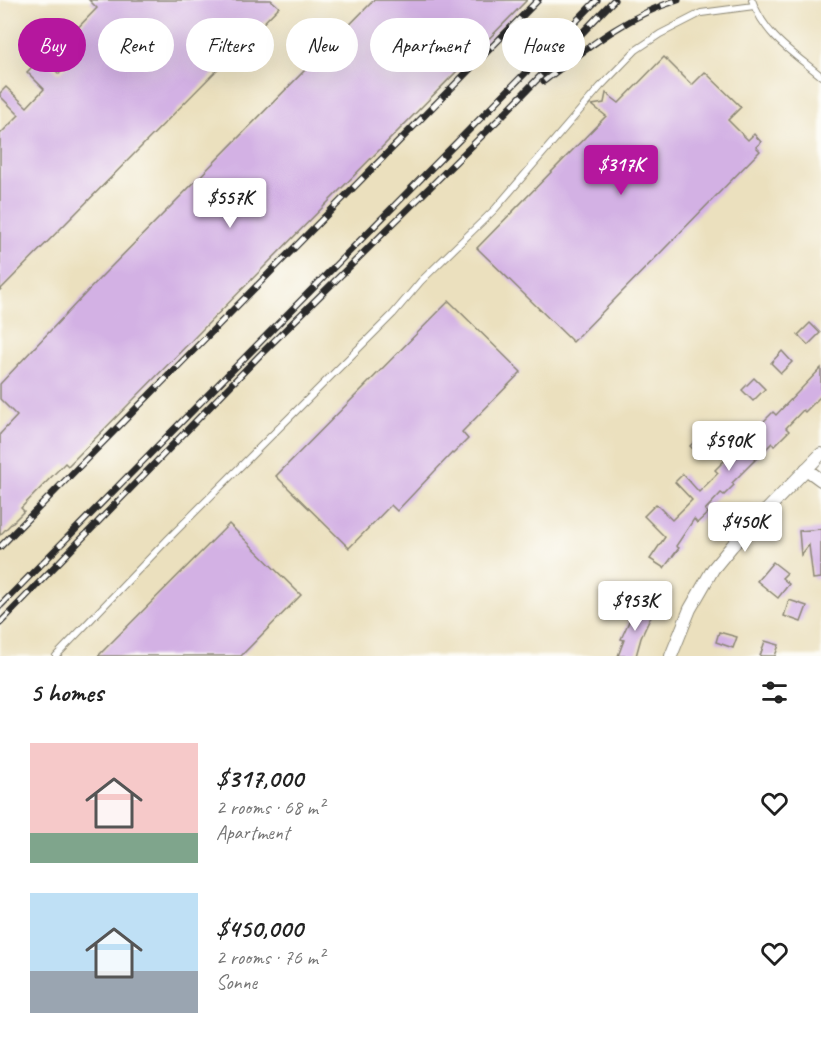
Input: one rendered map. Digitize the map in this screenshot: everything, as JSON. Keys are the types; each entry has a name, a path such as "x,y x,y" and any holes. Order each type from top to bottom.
{"street":[{"path":"671,656 690,609 713,569 732,546 821,454"},
{"path":"806,469 821,480"}],"lane":[{"path":"56,656 168,539 393,314 421,281 495,209 600,87 636,51 660,34 701,13 753,3 759,18 770,33 821,76"}],"building":[{"path":"89,0 271,0 279,7 268,18 186,18 186,72 215,72 0,290 0,134 19,115 0,96 0,93 6,87 27,107 44,89 27,72 57,72 59,74 61,72 86,72 86,19 97,8"},
{"path":"374,0 527,0 509,18 502,18 502,25 490,38 490,18 370,18 370,72 456,72 68,466 65,463 21,508 24,511 0,535 0,434 17,416 0,399 0,384 101,277 303,72 358,72 356,18"},
{"path":"664,57 692,85 705,72 741,107 728,120 748,140 754,134 761,142 756,147 760,151 573,342 477,248 606,116 592,105 604,103 606,93 619,103"},
{"path":"449,301 521,372 462,432 468,439 397,511 391,505 349,548 276,476"},
{"path":"810,323 820,333 808,345 798,335"},
{"path":"782,351 792,362 781,373 771,363"},
{"path":"821,368 821,396 805,412 803,410 786,428 789,431 774,446 772,443 732,483 734,485 724,495 721,493 705,510 708,513 697,523 694,519 676,546 679,548 664,568 650,559 665,537 644,516 656,504 672,520 692,500 675,482 683,474 699,492 718,473 715,470 773,412 776,415"},
{"path":"754,378 765,389 753,401 742,390"},
{"path":"699,437 709,447 700,456 690,446"},
{"path":"229,524 301,595 241,656 98,656"},
{"path":"821,529 821,578 813,579 809,545 801,555 799,531"},
{"path":"773,562 787,573 782,578 789,584 778,598 757,581"},
{"path":"614,586 628,593 624,604 609,597"},
{"path":"789,600 807,606 801,622 784,616"},
{"path":"636,606 652,614 636,656 618,656 624,640 621,639"},
{"path":"719,632 737,637 733,648 716,642"},
{"path":"765,641 779,645 775,656 760,656"}],"railway":[{"path":"0,547 538,0"},
{"path":"0,606 597,0"},
{"path":"0,623 259,356 498,120 614,0"},
{"path":"544,81 624,24 678,0"}]}
